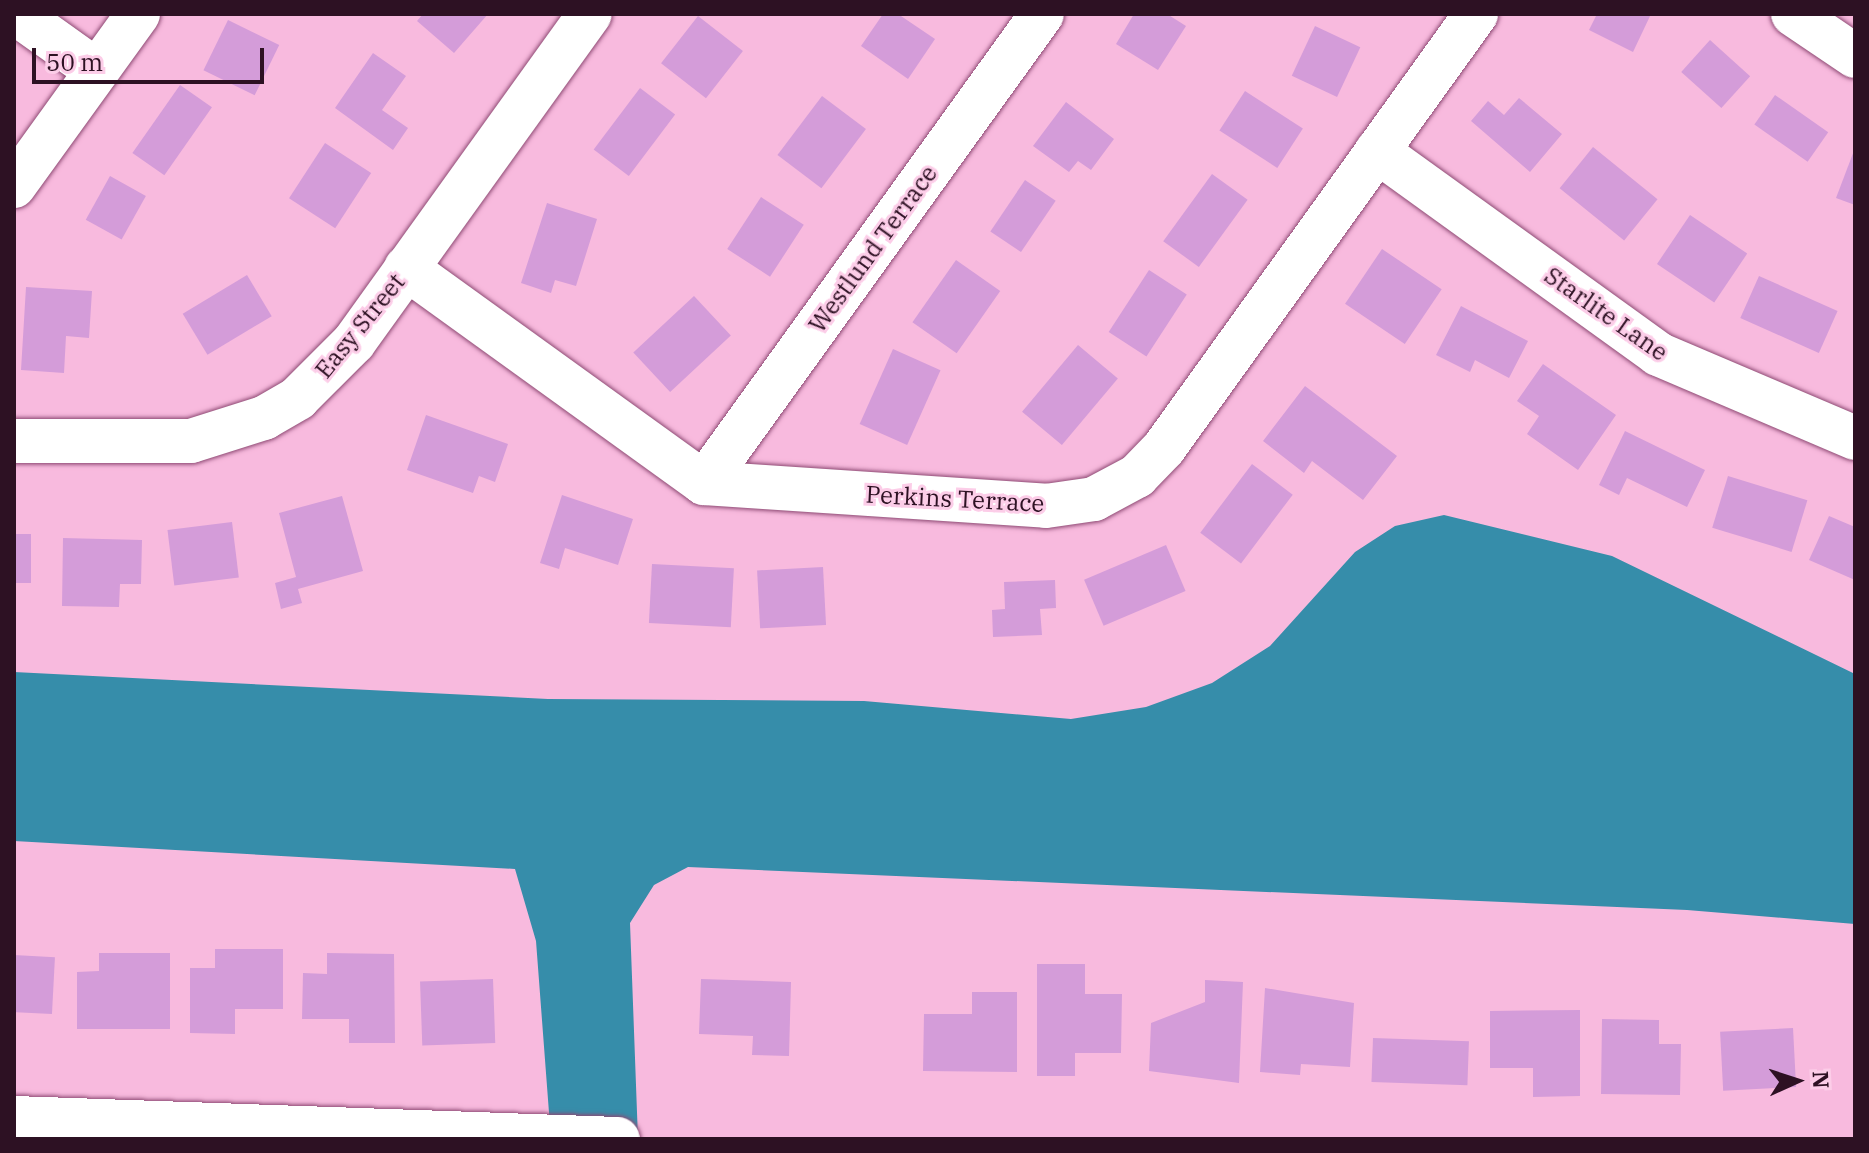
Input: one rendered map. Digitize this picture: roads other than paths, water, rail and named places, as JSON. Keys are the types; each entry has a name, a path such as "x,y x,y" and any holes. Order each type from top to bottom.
{"street":[{"path":"17,14 97,71"},
{"path":"14,186 138,14"},
{"name":"Easy Street","path":"14,441 191,441 264,418 327,373 590,14"},
{"name":"Westlund Terrace","path":"704,483 1042,14"},
{"name":"Perkins Terrace","path":"704,483 1046,506 1094,499 1137,476 1164,448 1476,14"},
{"path":"1793,14 1855,56"},
{"name":"Starlite Lane","path":"1377,151 1658,354 1855,438"},
{"path":"406,268 704,483"},
{"path":"14,1118 316,1135 618,1139"}],"water":[{"path":"1444,515 1612,556 1855,674 1855,924 1687,910 688,867 654,885 630,923 638,1139 551,1139 536,941 515,869 14,841 14,672 548,699 864,701 1071,719 1146,707 1212,683 1270,646 1355,552 1395,526"}]}
